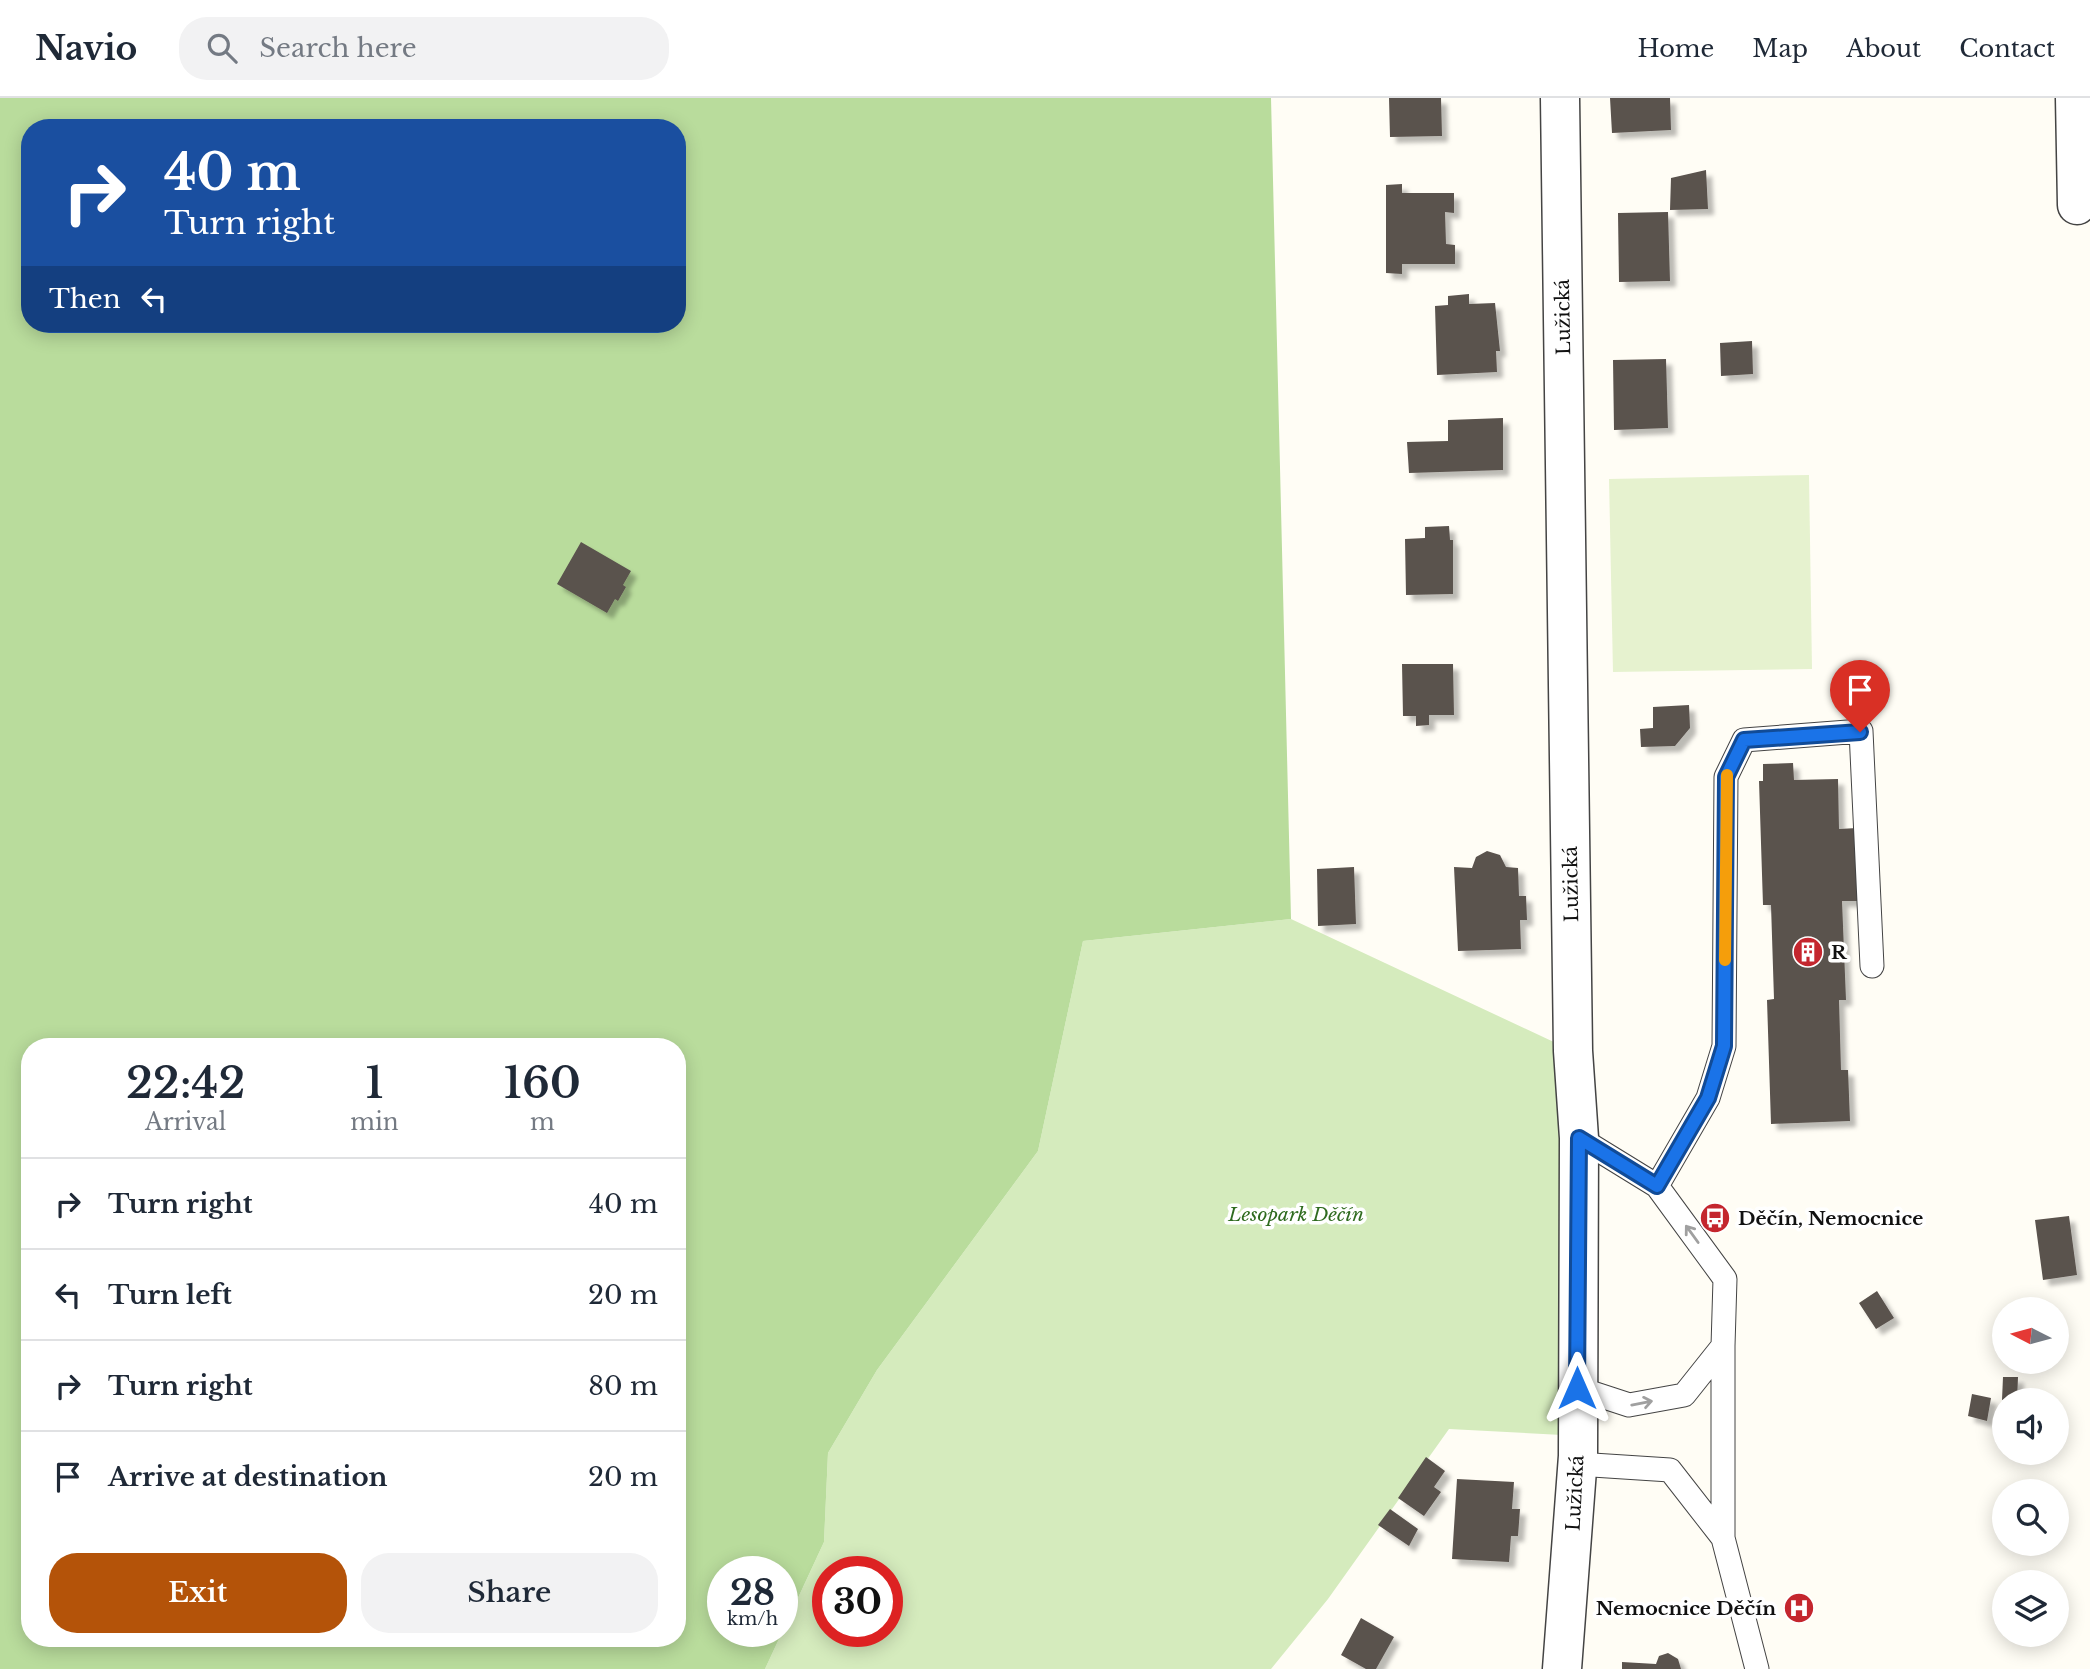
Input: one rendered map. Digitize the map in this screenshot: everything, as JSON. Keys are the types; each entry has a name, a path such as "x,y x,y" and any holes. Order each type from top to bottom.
{"street":[{"name":"Lužická","path":"1560,98 1573,1051 1579,1138 1577,1464 1562,1669"},
{"path":"2075,98 2077,205"}],"lane":[{"path":"1657,1186 1708,1098 1724,1046 1726,777 1744,740 1860,732 1872,966"},
{"path":"1579,1138 1657,1186 1725,1279 1723,1538 1757,1669"},
{"path":"1577,1388 1629,1405 1684,1395 1723,1346"},
{"path":"1577,1464 1670,1470 1723,1538"}],"green space":[{"path":"0,98 1271,98 1291,919 1083,941 1038,1151 877,1370 828,1453 824,1542 817,1556 812,1556 812,1568 798,1598 798,1556 707,1556 707,1647 775,1647 765,1669 0,1669"},
{"path":"1809,475 1812,669 1613,672 1609,479"},
{"name":"Lesopark Děčín","path":"1291,919 1573,1051 1562,1435 1449,1429 1328,1599 1271,1669 765,1669 775,1647 798,1647 798,1598 812,1568 812,1647 903,1647 903,1556 817,1556 824,1542 828,1453 877,1370 1038,1151 1083,941"}],"building":[{"path":"1389,98 1441,98 1442,136 1390,137"},
{"path":"1610,98 1670,98 1671,130 1612,133"},
{"path":"1706,170 1708,209 1670,210 1671,178"},
{"path":"1402,184 1402,193 1454,193 1454,213 1445,212 1446,244 1455,245 1455,264 1402,264 1402,274 1386,273 1386,185"},
{"path":"1668,212 1670,281 1619,282 1618,213"},
{"path":"1469,294 1469,304 1495,303 1500,351 1496,351 1497,372 1437,375 1435,306 1448,305 1448,296"},
{"path":"1752,341 1753,374 1721,376 1720,343"},
{"path":"1666,359 1668,428 1614,430 1613,360"},
{"path":"1503,418 1503,470 1409,473 1407,442 1448,441 1448,420"},
{"path":"1449,526 1450,540 1453,540 1453,594 1406,595 1405,539 1425,538 1425,527"},
{"path":"581,542 631,571 618,601 615,599 607,613 557,584"},
{"path":"1402,664 1453,664 1454,715 1429,715 1429,725 1416,726 1416,716 1403,716"},
{"path":"1689,705 1690,728 1675,746 1641,747 1640,729 1653,728 1653,707"},
{"name":"R","path":"1793,763 1794,780 1838,779 1839,829 1857,828 1860,901 1842,901 1846,1000 1839,1000 1841,1070 1848,1070 1850,1121 1771,1124 1767,1000 1774,999 1771,905 1763,905 1759,781 1763,781 1763,764"},
{"path":"1487,851 1500,855 1506,867 1518,868 1519,896 1526,896 1527,920 1520,920 1521,949 1458,951 1454,867 1472,868 1476,857"},
{"path":"1354,867 1356,924 1318,926 1317,869"},
{"path":"2069,1216 2077,1275 2043,1280 2035,1220"},
{"path":"1877,1291 1894,1318 1876,1329 1859,1303"},
{"path":"2003,1377 2018,1377 2018,1388 2003,1388"},
{"path":"1972,1394 1991,1398 1987,1421 1968,1416"},
{"path":"1426,1457 1445,1471 1434,1487 1441,1492 1424,1516 1398,1498"},
{"path":"1457,1479 1514,1482 1512,1509 1520,1509 1518,1536 1511,1536 1509,1562 1452,1559"},
{"path":"1390,1509 1418,1529 1409,1546 1378,1525"},
{"path":"1361,1618 1394,1637 1376,1669 1366,1669 1341,1655"},
{"path":"1668,1653 1678,1659 1681,1669 1622,1669 1622,1662 1656,1664 1659,1656"}],"slow traffic":[{"path":"1725,960 1727,775"}],"place":[{"name":"R","path":"1808,952"},
{"name":"Děčín, Nemocnice","path":"1715,1218"},
{"name":"Nemocnice Děčín","path":"1799,1608"}],"route":[{"path":"1577,1388 1579,1138 1657,1186 1708,1098 1724,1046 1726,777 1744,740 1860,732"}]}
